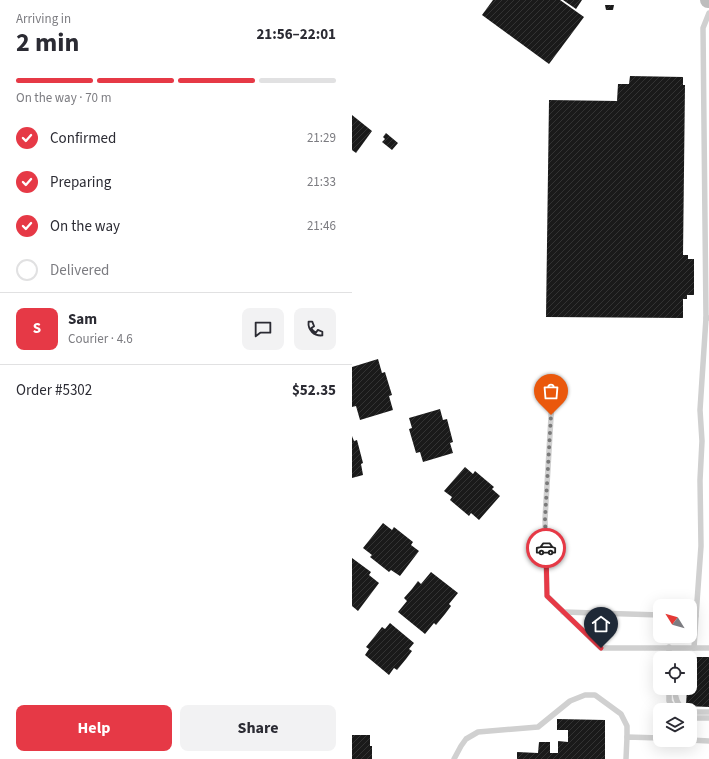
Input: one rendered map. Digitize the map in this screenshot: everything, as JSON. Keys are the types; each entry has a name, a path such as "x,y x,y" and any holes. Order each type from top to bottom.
{"lane":[{"path":"695,599 700,546 700,480 702,441 700,410 707,318 707,150 703,28 709,13"},
{"path":"552,400 545,519 547,596 601,648 709,648"},
{"path":"563,612 653,615"},
{"path":"694,643 694,648"},
{"path":"669,647 669,651"},
{"path":"454,759 466,739 478,732 538,727 570,701 585,694 595,695 621,714 627,726 626,759"},
{"path":"697,712 709,712"},
{"path":"697,718 709,718"},
{"path":"627,737 653,738"},
{"path":"697,740 709,741"}],"building":[{"path":"493,0 560,0 584,17 549,64 482,15"},
{"path":"563,0 582,0 576,9"},
{"path":"605,5 614,5 613,10 606,10"},
{"path":"630,76 683,77 683,85 685,85 683,255 688,255 688,259 694,259 694,295 687,295 687,299 683,299 683,318 546,317 549,100 617,101 618,84 629,84"},
{"path":"352,115 372,131 356,153 352,150"},
{"path":"386,133 398,143 392,150 382,142 385,139 383,137"},
{"path":"378,359 382,373 385,372 392,395 389,396 393,410 360,420 356,406 352,407 352,367"},
{"path":"440,409 443,420 447,419 453,442 450,443 453,453 423,462 420,452 416,453 409,429 412,428 409,418"},
{"path":"352,436 354,441 357,440 363,463 361,464 363,475 352,478"},
{"path":"465,467 473,474 475,471 494,487 492,489 500,496 479,520 471,513 469,516 450,500 452,497 444,491"},
{"path":"383,523 392,530 394,527 413,542 411,545 419,551 400,576 391,570 389,572 370,557 372,555 363,548"},
{"path":"352,558 371,572 369,575 379,583 358,611 352,606"},
{"path":"431,572 458,593 449,604 451,606 445,614 436,625 434,623 425,634 398,612 407,601 404,598 418,581 421,584"},
{"path":"390,623 414,643 409,649 412,651 406,659 397,670 394,668 389,675 365,655 369,649 366,647 382,627 385,629"},
{"path":"697,657 709,657 709,707 697,706 697,703 686,703 687,695 697,695"},
{"path":"557,719 605,720 605,759 517,759 517,752 538,753 539,742 550,742 550,753 558,753 558,741 568,742 568,730 557,730"},
{"path":"352,735 370,735 372,759 352,759"}],"way so far":[{"path":"546,548 545,519 551,415"}],"route":[{"path":"546,548 547,596 601,648"}]}
